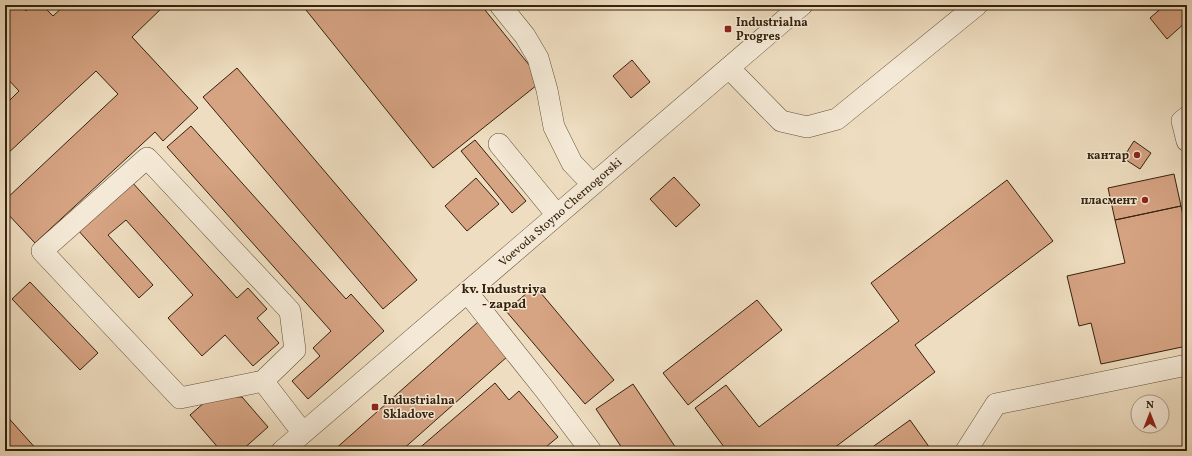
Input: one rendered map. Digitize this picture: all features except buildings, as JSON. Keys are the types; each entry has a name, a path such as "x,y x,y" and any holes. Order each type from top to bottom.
{"street":[{"path":"500,5 525,36 538,58 547,90 554,128 572,163 592,184"},
{"name":"Voevoda Stoyno Chernogorski","path":"282,451 802,5"},
{"path":"729,68 781,121 807,128 837,120 977,5"},
{"path":"1187,117 1182,121 1187,141"},
{"path":"499,144 557,215"},
{"path":"147,158 290,311 295,350 263,381 180,398 42,251 147,158"},
{"path":"467,292 580,447"},
{"path":"966,451 996,404 1187,366"},
{"path":"263,381 303,433"}],"place":[{"name":"Industrialna Progres","path":"728,29"},
{"name":"кантар","path":"1137,155"},
{"name":"пласмент","path":"1145,200"},
{"name":"Industrialna Skladove","path":"375,407"}],"district":[{"name":"kv. Industriya - zapad","path":"504,296"}]}
